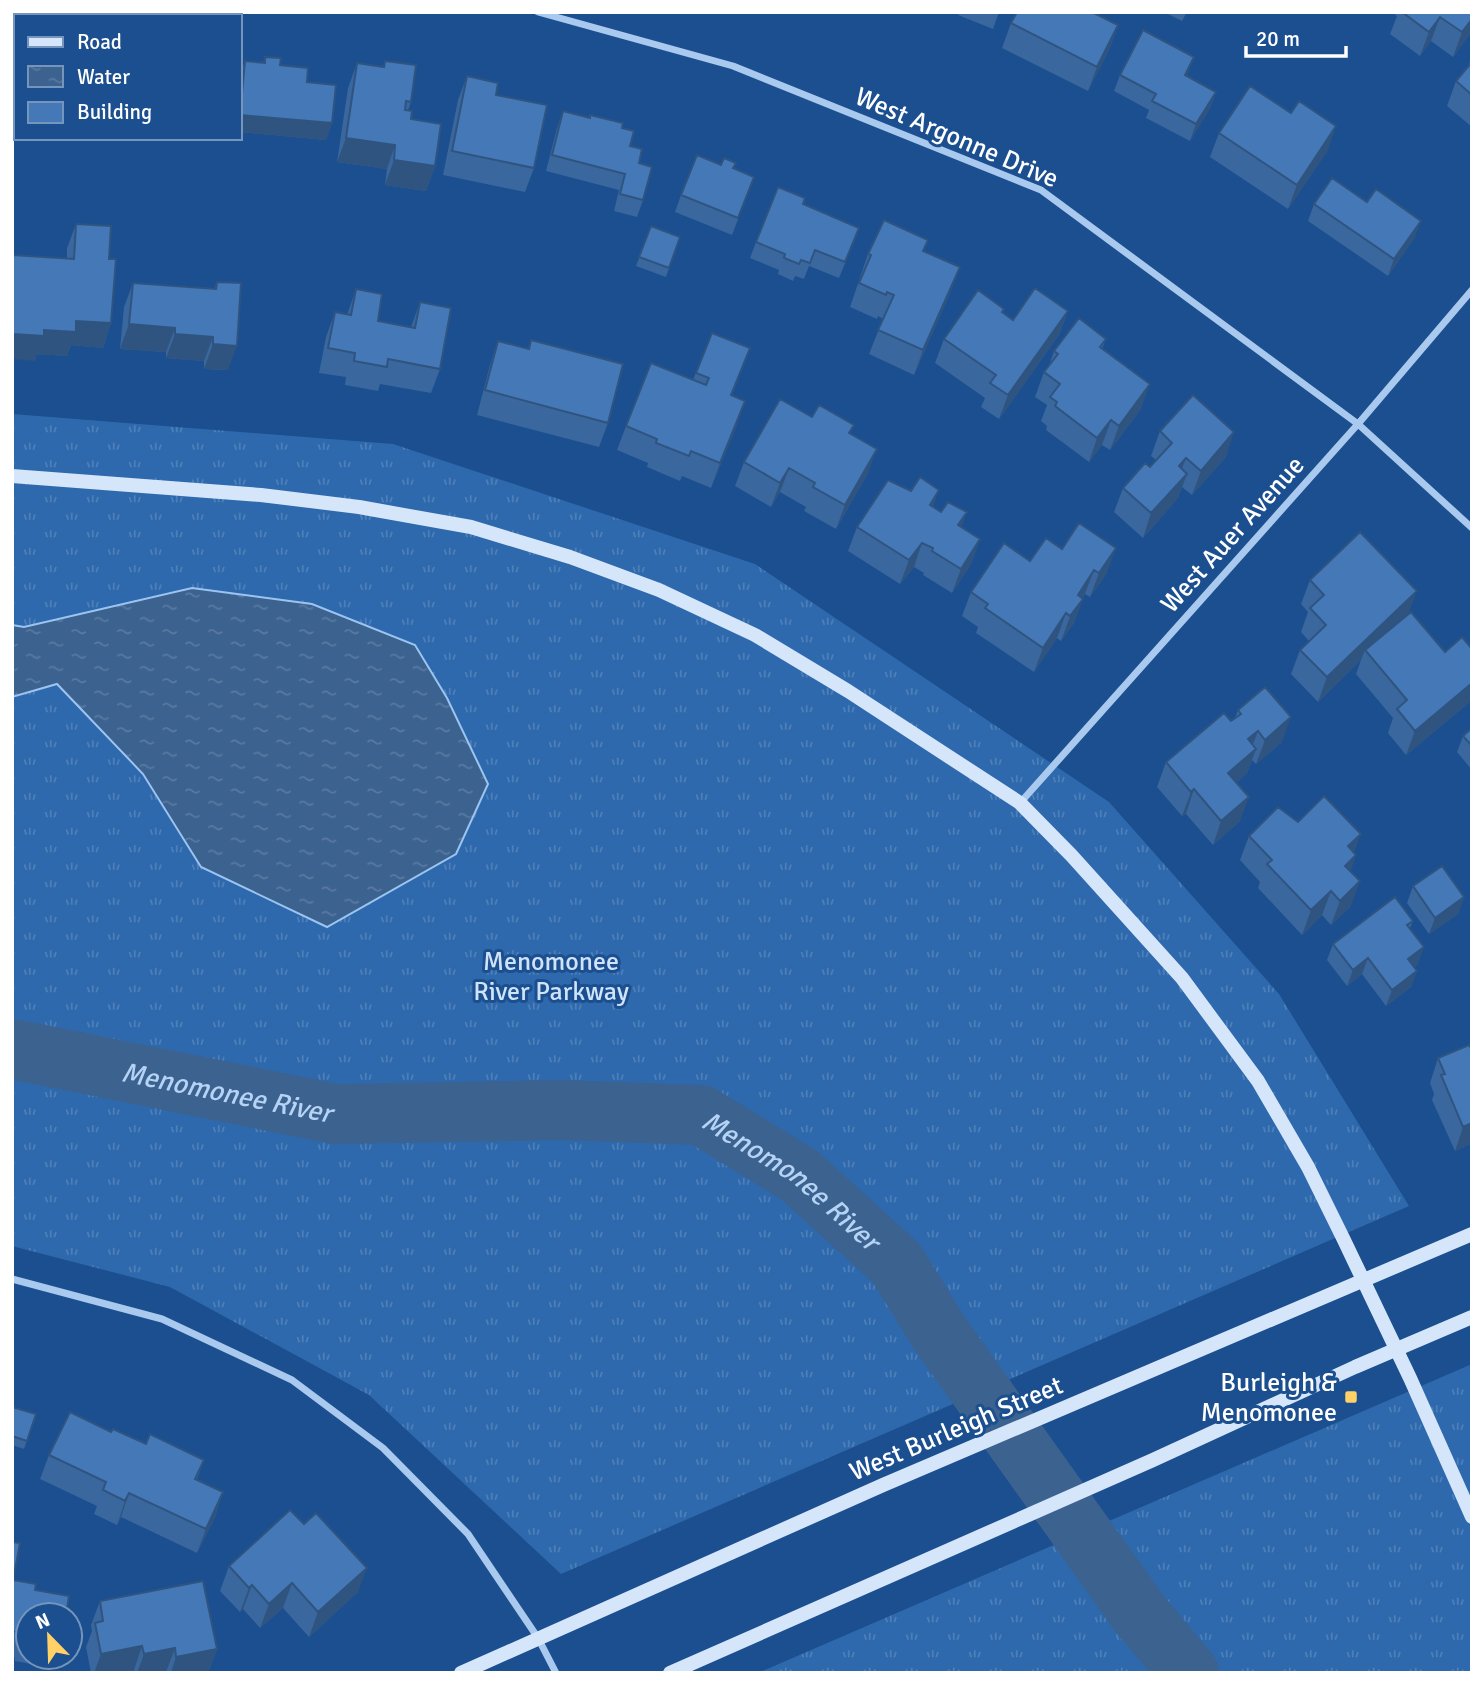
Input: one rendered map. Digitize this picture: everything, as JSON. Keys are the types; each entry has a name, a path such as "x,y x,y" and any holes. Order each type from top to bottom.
{"main road":[{"path":"12,476 261,495 359,507 471,527 570,557 659,590 755,635 848,691 1020,803 1072,856 1182,978 1258,1081 1308,1167 1396,1349 1472,1517"},
{"name":"West Burleigh Street","path":"461,1673 864,1494 1472,1234"},
{"path":"670,1673 1472,1317"}],"street":[{"name":"West Argonne Drive","path":"538,12 733,66 1041,190 1358,424 1472,528"},
{"name":"West Auer Avenue","path":"1020,803 1358,424 1472,290"},
{"path":"12,1279 162,1319 292,1380 383,1448 468,1534 538,1638 556,1673"}],"green space":[{"name":"Menomonee River Parkway","path":"12,414 393,444 755,564 1109,802 1279,994 1409,1206 561,1574 369,1395 170,1287 12,1246"},
{"path":"1472,1364 1472,1673 758,1673"}],"water":[{"path":"192,588 312,604 415,645 447,698 488,784 456,854 327,927 201,867 143,774 57,684 12,697 12,625 24,627"}],"building":[{"path":"1017,12 1092,12 1118,25 1097,67 1011,23"},
{"path":"1402,12 1472,12 1472,19 1462,32 1440,17 1429,32"},
{"path":"1143,30 1194,57 1185,75 1216,92 1196,124 1152,101 1156,94 1120,75"},
{"path":"265,57 281,58 280,65 308,68 307,82 336,85 332,123 242,115 245,61 265,63"},
{"path":"385,61 416,65 411,102 406,101 405,110 412,111 411,119 441,124 435,166 394,160 395,145 346,138 357,63 384,67"},
{"path":"1472,62 1472,95 1456,81"},
{"path":"467,76 498,83 496,95 547,105 534,168 452,151"},
{"path":"1250,86 1291,113 1299,101 1336,126 1297,185 1219,133"},
{"path":"563,111 623,123 622,128 634,131 630,146 642,149 639,163 652,167 643,200 620,194 625,174 552,155"},
{"path":"697,155 721,165 724,158 736,163 733,168 754,177 738,218 681,195"},
{"path":"1332,178 1367,202 1376,189 1421,221 1394,259 1314,204"},
{"path":"778,187 805,198 803,204 859,228 845,262 815,250 810,263 801,260 799,264 784,258 785,254 756,242"},
{"path":"884,220 928,240 923,251 960,267 923,350 878,330 894,295 887,292 886,295 859,283 871,255 868,254"},
{"path":"76,224 111,226 109,259 116,259 111,323 76,321 76,332 44,330 44,336 12,334 12,255 74,259"},
{"path":"651,226 680,237 669,268 639,257"},
{"path":"217,282 241,283 237,346 213,344 213,337 175,334 175,328 129,324 133,283 216,289"},
{"path":"1035,288 1068,311 1008,395 990,383 996,375 944,339 978,290 1004,309 1002,312 1013,320"},
{"path":"356,289 382,294 378,321 415,328 420,302 451,308 440,369 388,359 387,367 354,361 355,353 328,348 335,312 351,315"},
{"path":"1079,318 1106,339 1100,347 1150,384 1119,426 1111,420 1097,438 1055,406 1057,402 1050,397 1060,384 1044,372 1058,354 1054,351"},
{"path":"712,333 750,348 731,395 745,401 720,463 691,451 689,456 656,443 657,439 626,426 651,363 706,385 709,378 696,373"},
{"path":"531,340 623,364 608,423 485,390 498,341 529,349"},
{"path":"1193,395 1234,432 1201,471 1186,458 1179,466 1187,474 1151,513 1123,488 1145,463 1150,467 1172,443 1160,431"},
{"path":"780,399 812,417 819,405 854,425 849,433 877,449 845,505 813,487 815,483 789,468 780,483 744,462"},
{"path":"920,477 939,490 930,505 941,512 948,502 967,512 958,525 980,539 961,569 922,543 909,560 857,527 888,480 911,491"},
{"path":"1079,523 1116,548 1099,573 1094,570 1078,595 1083,599 1070,616 1066,613 1043,648 985,608 988,604 971,592 1004,543 1030,561 1046,538 1062,549"},
{"path":"1360,532 1417,591 1327,677 1300,650 1326,625 1310,608 1324,595 1310,580"},
{"path":"1411,612 1445,652 1462,637 1472,649 1472,683 1415,731 1397,709 1407,700 1365,650"},
{"path":"1265,687 1291,717 1265,740 1258,731 1248,739 1256,749 1228,773 1249,797 1221,821 1194,789 1191,792 1166,762 1224,713 1231,721 1241,714 1238,710"},
{"path":"1472,728 1472,746 1463,736"},
{"path":"1324,796 1361,834 1348,846 1356,855 1345,866 1360,881 1340,901 1331,891 1311,910 1267,864 1272,860 1249,836 1278,807 1298,822"},
{"path":"1442,866 1464,897 1435,918 1413,886"},
{"path":"1395,897 1413,921 1407,925 1424,947 1408,959 1417,971 1392,990 1368,958 1353,970 1333,944"},
{"path":"1469,1045 1472,1050 1472,1123 1463,1127 1441,1075 1445,1074 1438,1058"},
{"path":"12,1407 36,1414 27,1441 12,1436"},
{"path":"70,1412 111,1432 113,1429 146,1444 150,1434 204,1460 195,1479 223,1492 206,1529 129,1493 125,1501 103,1490 106,1482 49,1455"},
{"path":"290,1510 304,1524 316,1513 367,1568 318,1612 292,1583 269,1604 252,1585 249,1588 229,1566"},
{"path":"12,1542 20,1543 13,1580 36,1584 35,1590 69,1596 68,1601 14,1601 12,1631"},
{"path":"203,1581 217,1649 176,1657 175,1648 144,1654 142,1646 101,1654 95,1623 103,1621 100,1601"}],"waterway":[{"name":"Menomonee River","path":"12,1049 336,1114 561,1110 701,1115 799,1175 896,1263 940,1334 1139,1613 1189,1673"}],"place":[{"name":"Burleigh & Menomonee","path":"1351,1397"}]}
